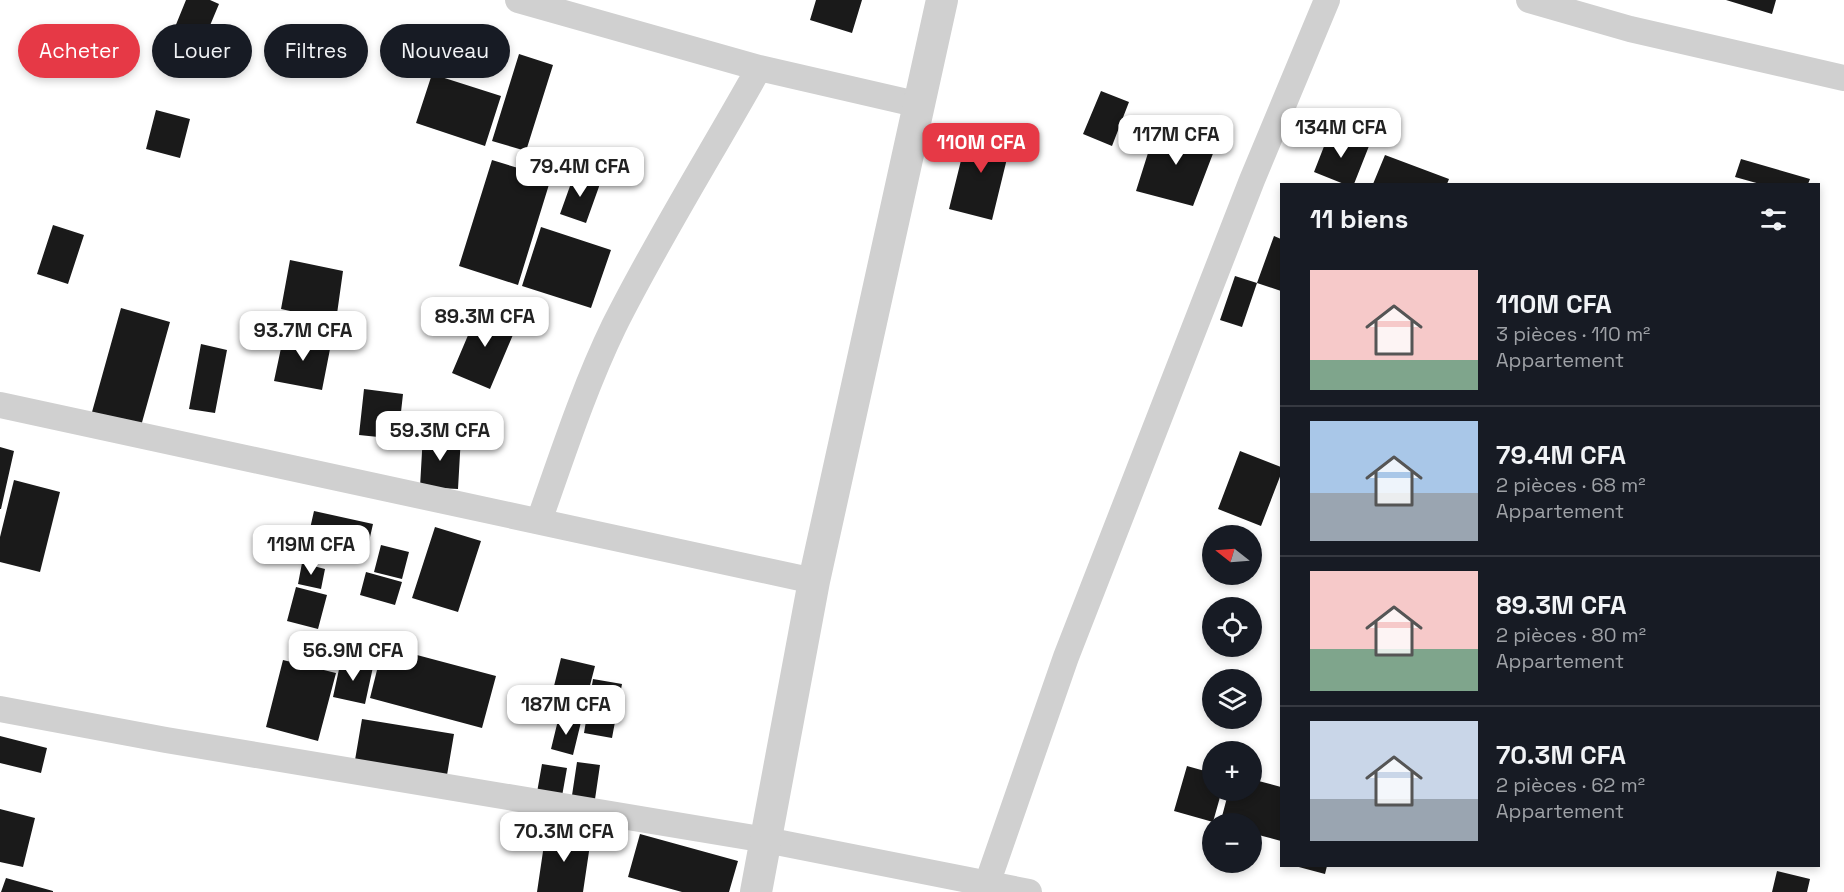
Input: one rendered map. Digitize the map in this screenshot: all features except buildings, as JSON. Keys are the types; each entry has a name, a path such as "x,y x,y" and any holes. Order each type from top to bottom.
{"street":[{"path":"518,0 759,68 920,105"},
{"path":"756,892 814,581 942,0"},
{"path":"987,884 1066,657 1252,180 1327,0"},
{"path":"1529,0 1630,29 1844,78"},
{"path":"538,521 614,327 759,68"},
{"path":"0,405 814,581"},
{"path":"0,710 166,740 766,840 1029,892"}]}
